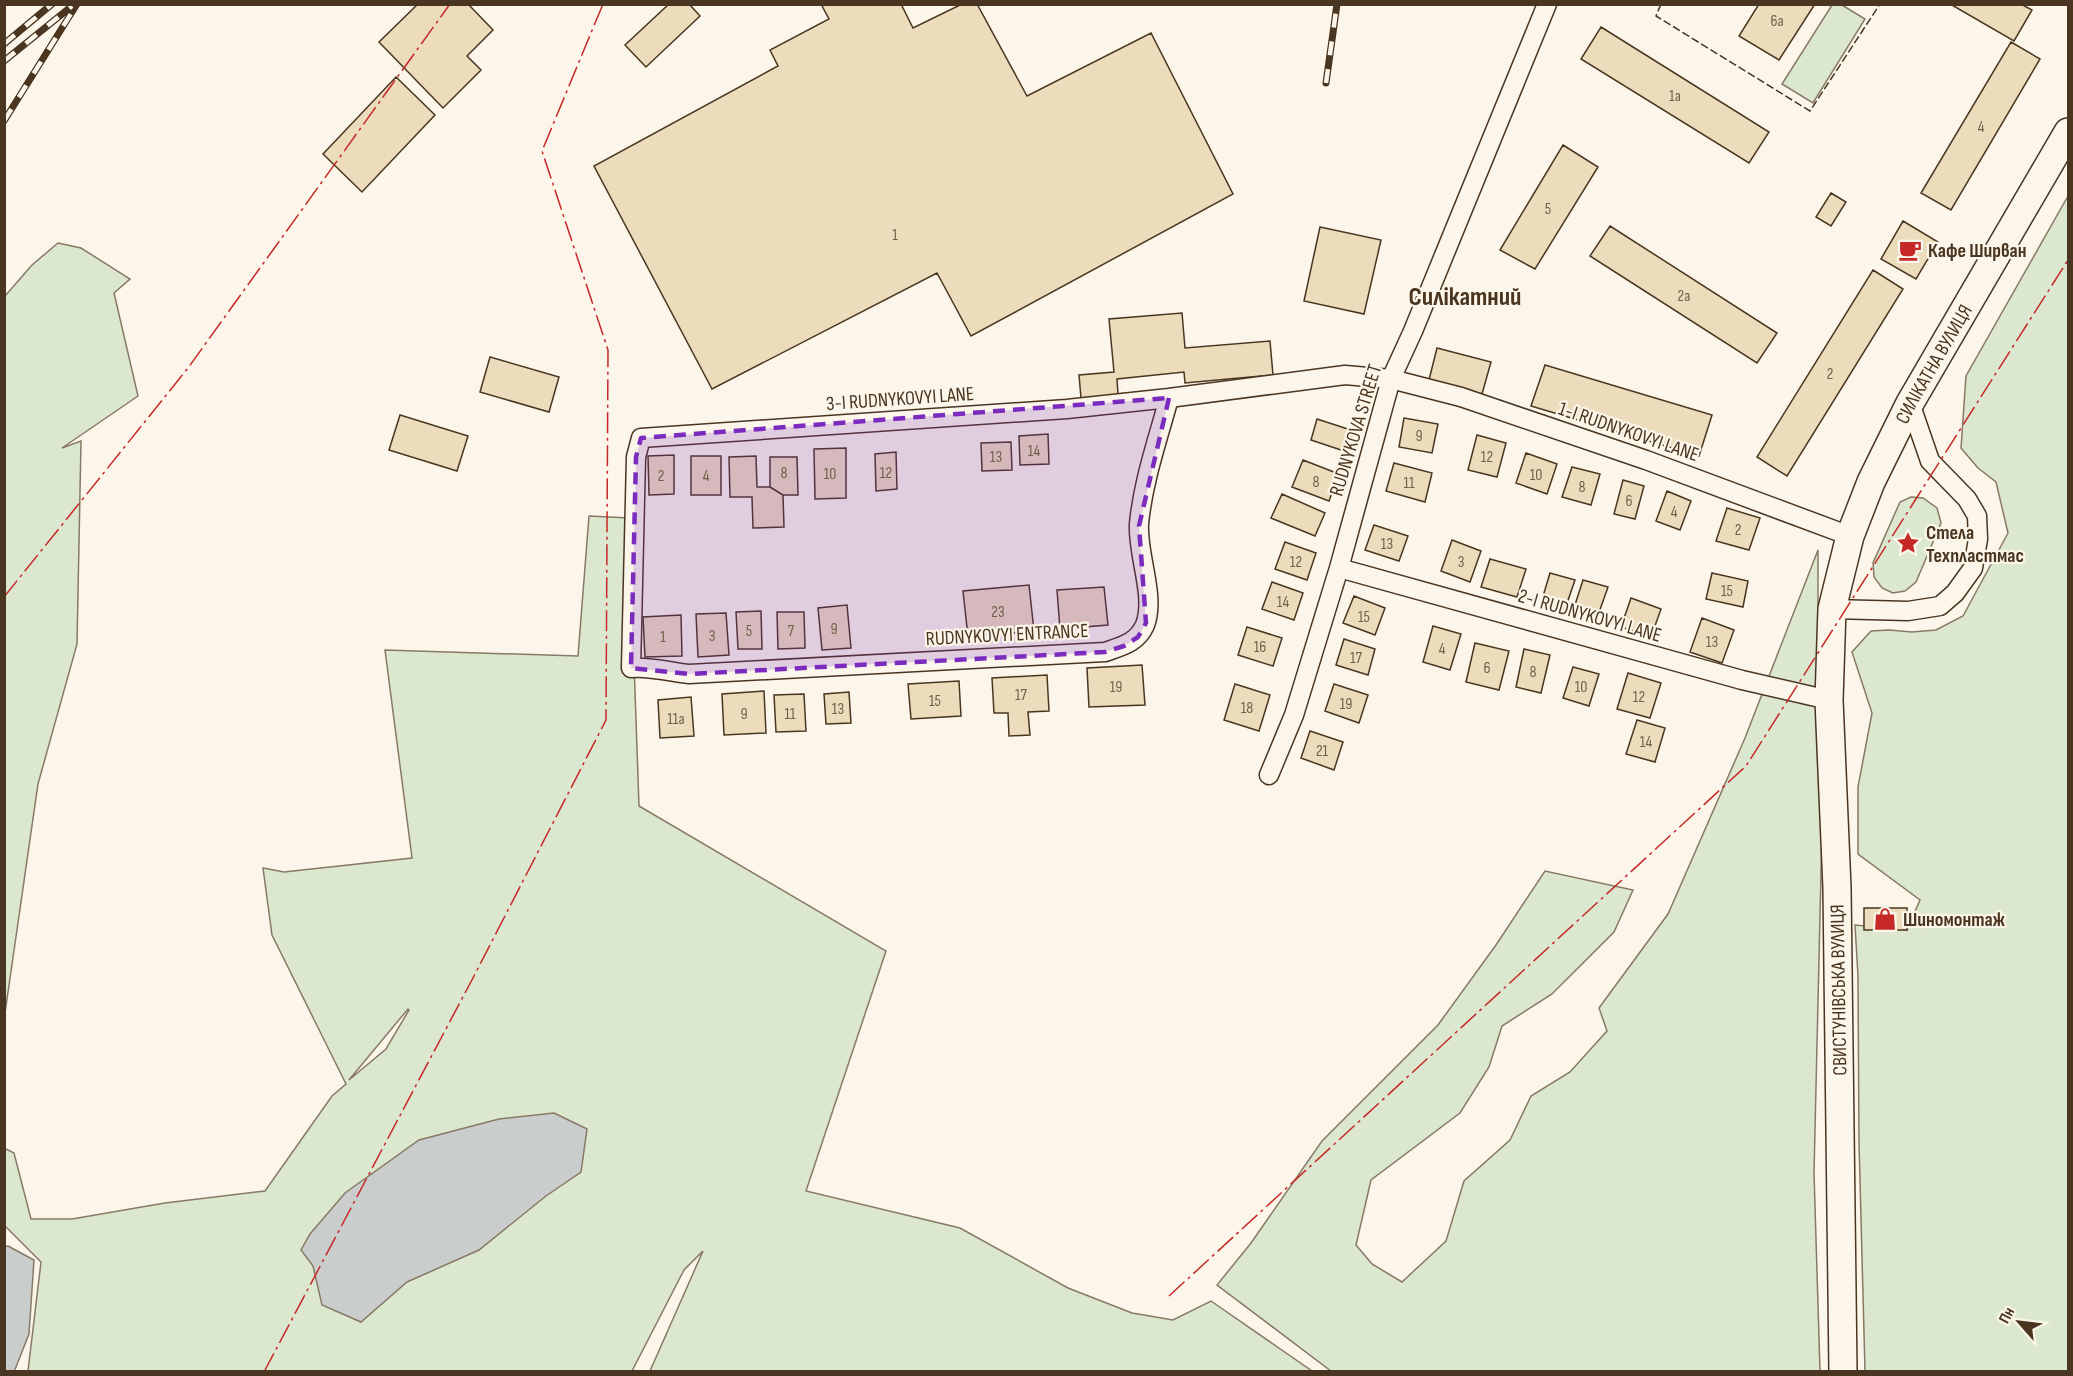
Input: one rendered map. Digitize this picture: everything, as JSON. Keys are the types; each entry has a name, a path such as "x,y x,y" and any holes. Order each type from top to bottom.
{"main road":[{"name":"СИЛІКАТНА ВУЛИЦЯ","path":"1832,609 1850,536 1871,482 1910,403 2068,132"},
{"name":"СВИСТУНІВСЬКА ВУЛИЦЯ","path":"1832,609 1829,700 1837,888 1843,1371"}],"street":[{"name":"RUDNYKOVA STREET","path":"1269,775 1294,715 1339,568 1391,379 1413,332 1547,4"},
{"name":"3-I RUDNYKOVYI LANE","path":"631,668 636,457 641,438 1067,409 1345,375 1391,379"},
{"name":"1-I RUDNYKOVYI LANE","path":"1391,379 1461,396 1646,460 1850,536"},
{"name":"RUDNYKOVYI ENTRANCE","path":"631,668 641,667 689,674 1105,652 1124,646 1138,638 1146,623 1148,606 1139,526 1149,472 1169,398"},
{"path":"1832,609 1908,611 1940,606 1955,593 1973,568 1978,539 1977,516 1967,499 1930,461 1910,403"},
{"name":"2-I RUDNYKOVYI LANE","path":"1339,568 1742,680 1829,700"}],"highlighted area":[{"path":"1169,398 1139,526 1146,623 1138,637 1124,646 1105,652 689,674 631,668 636,457 641,438"}],"green space":[{"path":"1832,5 1842,5 1865,19 1813,103 1782,84"},
{"path":"2068,196 2068,1371 1865,1371 1859,1142 1858,976 1855,925 1907,930 1920,900 1858,854 1858,787 1872,713 1852,652 1871,631 1936,630 1963,616 2008,533 1996,482 1978,468 1961,448 1966,376"},
{"path":"58,243 81,248 130,279 114,293 138,396 62,448 81,441 77,644 38,784 5,1013 5,296 32,265"},
{"path":"1911,497 1923,498 1937,508 1941,523 1916,582 1905,591 1893,593 1882,588 1874,577 1873,563 1900,502"},
{"path":"589,516 629,518 639,806 886,951 806,1191 960,1228 1068,1288 1132,1313 1173,1320 1211,1301 1312,1371 650,1371 703,1251 684,1270 632,1371 28,1371 41,1262 5,1226 4,1148 14,1153 31,1219 72,1219 165,1203 265,1191 332,1096 346,1084 272,935 263,868 284,872 412,858 385,650 578,656","holes":["408,1009 386,1049 349,1080"]},
{"path":"1818,550 1818,682 1822,830 1814,1173 1820,1371 1331,1371 1217,1285 1251,1243 1322,1141 1438,1025 1496,945 1545,871 1633,890 1614,932 1552,994 1502,1026 1489,1067 1460,1113 1371,1180 1356,1245 1372,1264 1402,1282 1446,1241 1464,1181 1510,1140 1531,1096 1570,1072 1607,1031 1599,1008 1668,914 1745,738"}],"shaded area":[{"path":"554,1113 587,1129 581,1172 546,1196 479,1250 407,1282 361,1322 322,1305 313,1266 301,1250 310,1234 345,1193 419,1140 499,1119"},
{"path":"8,1246 34,1260 29,1334 14,1372 4,1371 4,1247"}],"building":[{"path":"418,4 468,4 493,30 467,56 481,70 443,108 379,42"},
{"path":"669,4 689,4 700,16 646,67 625,45"},
{"path":"821,4 901,4 913,28 962,4 977,4 1027,96 1151,33 1233,194 971,336 937,273 712,389 594,166 778,66 770,50 829,19"},
{"path":"1759,4 1815,4 1779,60 1739,36"},
{"path":"1950,4 2021,4 2032,10 2014,41"},
{"path":"1601,27 1769,132 1749,163 1581,59"},
{"path":"2011,42 2040,59 1951,210 1921,193"},
{"path":"396,77 435,115 362,192 323,154"},
{"path":"1563,145 1598,167 1535,269 1500,250"},
{"path":"1831,193 1846,202 1831,226 1816,217"},
{"name":"Кафе Ширван","path":"1903,221 1938,242 1916,279 1881,259"},
{"path":"1610,226 1777,333 1757,363 1590,256"},
{"path":"1320,227 1381,240 1364,314 1304,301"},
{"path":"1873,270 1903,289 1787,476 1757,457"},
{"path":"1182,313 1185,348 1270,341 1273,375 1185,383 1184,372 1117,379 1118,395 1081,398 1079,375 1114,372 1109,319"},
{"path":"1437,348 1491,362 1482,394 1429,380"},
{"path":"490,357 559,377 549,412 480,392"},
{"path":"1545,365 1712,415 1699,456 1531,406"},
{"path":"400,415 468,436 457,471 389,450"},
{"path":"1404,418 1438,424 1432,453 1399,447"},
{"path":"1317,419 1354,431 1347,452 1311,440"},
{"path":"1048,434 1049,464 1020,465 1019,436"},
{"path":"1477,435 1506,443 1497,477 1468,470"},
{"path":"1011,442 1012,470 982,471 981,443"},
{"path":"846,448 846,498 815,499 814,449"},
{"path":"896,452 897,489 876,491 875,454"},
{"path":"1526,453 1557,464 1547,494 1516,483"},
{"path":"674,455 674,494 649,495 648,456"},
{"path":"691,456 721,456 721,495 691,495"},
{"path":"756,456 757,487 770,487 783,495 784,527 753,528 752,497 730,497 729,457"},
{"path":"770,457 797,457 798,495 783,495 770,487"},
{"path":"1303,460 1339,474 1329,501 1292,487"},
{"path":"1394,463 1432,473 1425,502 1386,491"},
{"path":"1572,467 1600,474 1591,505 1562,497"},
{"path":"1623,480 1644,486 1635,519 1614,514"},
{"path":"1667,491 1691,501 1680,530 1656,521"},
{"path":"1282,494 1325,513 1315,536 1271,518"},
{"path":"1727,508 1760,518 1749,550 1716,541"},
{"path":"1374,525 1408,536 1399,561 1365,550"},
{"path":"1452,540 1481,551 1470,582 1441,571"},
{"path":"1285,542 1316,553 1307,580 1275,569"},
{"path":"1490,559 1526,569 1517,597 1481,587"},
{"path":"1550,573 1575,580 1565,609 1541,603"},
{"path":"1712,573 1748,581 1743,607 1706,599"},
{"path":"1583,580 1608,587 1597,618 1573,611"},
{"path":"1272,582 1303,593 1294,620 1262,609"},
{"path":"1029,585 1034,631 968,637 963,591"},
{"path":"1104,587 1108,625 1060,629 1057,590"},
{"path":"1354,596 1385,608 1375,635 1343,623"},
{"path":"1631,598 1661,609 1651,637 1621,627"},
{"path":"847,605 851,648 822,650 818,608"},
{"path":"761,611 762,649 738,649 736,612"},
{"path":"777,612 804,612 805,648 778,649"},
{"path":"726,613 729,655 698,657 696,614"},
{"path":"681,615 682,656 645,657 643,617"},
{"path":"1702,618 1734,630 1722,663 1690,652"},
{"path":"1433,626 1461,634 1450,670 1423,662"},
{"path":"1247,627 1282,638 1273,666 1238,655"},
{"path":"1344,639 1375,649 1368,675 1336,665"},
{"path":"1475,643 1509,651 1499,690 1466,682"},
{"path":"1524,649 1550,655 1541,693 1516,687"},
{"path":"1142,665 1145,705 1089,707 1087,668"},
{"path":"1573,667 1599,674 1589,706 1563,698"},
{"path":"1628,673 1661,683 1650,718 1617,709"},
{"path":"1047,675 1049,711 1028,712 1030,735 1009,736 1008,713 994,713 992,678"},
{"path":"959,681 961,716 911,719 908,684"},
{"path":"1235,684 1270,695 1259,731 1224,720"},
{"path":"1334,684 1368,695 1359,723 1325,711"},
{"path":"764,691 766,733 724,735 722,694"},
{"path":"849,692 851,723 826,724 824,694"},
{"path":"804,694 806,731 776,732 774,695"},
{"path":"691,697 694,736 660,738 658,700"},
{"path":"1637,720 1665,728 1655,762 1626,754"},
{"path":"1310,731 1343,742 1334,770 1301,758"},
{"name":"Шиномонтаж","path":"1864,908 1907,908 1907,930 1864,930"}],"railway":[{"path":"4,44 52,4"},
{"path":"4,121 77,4"},
{"path":"1326,83 1337,4"},
{"path":"4,61 72,6"}],"fence":[{"path":"1661,4 1656,16 1810,111 1880,4"}],"power":[{"path":"4,597 188,368 450,4"},
{"path":"264,1372 474,976 606,720 608,350 542,151 603,4"},
{"path":"1169,1296 1746,766 2068,260"}],"place":[{"name":"Кафе Ширван","path":"1910,250"},
{"name":"Стела Техпластмас","path":"1908,543"},
{"name":"Шиномонтаж","path":"1885,919"}],"district":[{"name":"Силікатний","path":"1465,296"}]}
